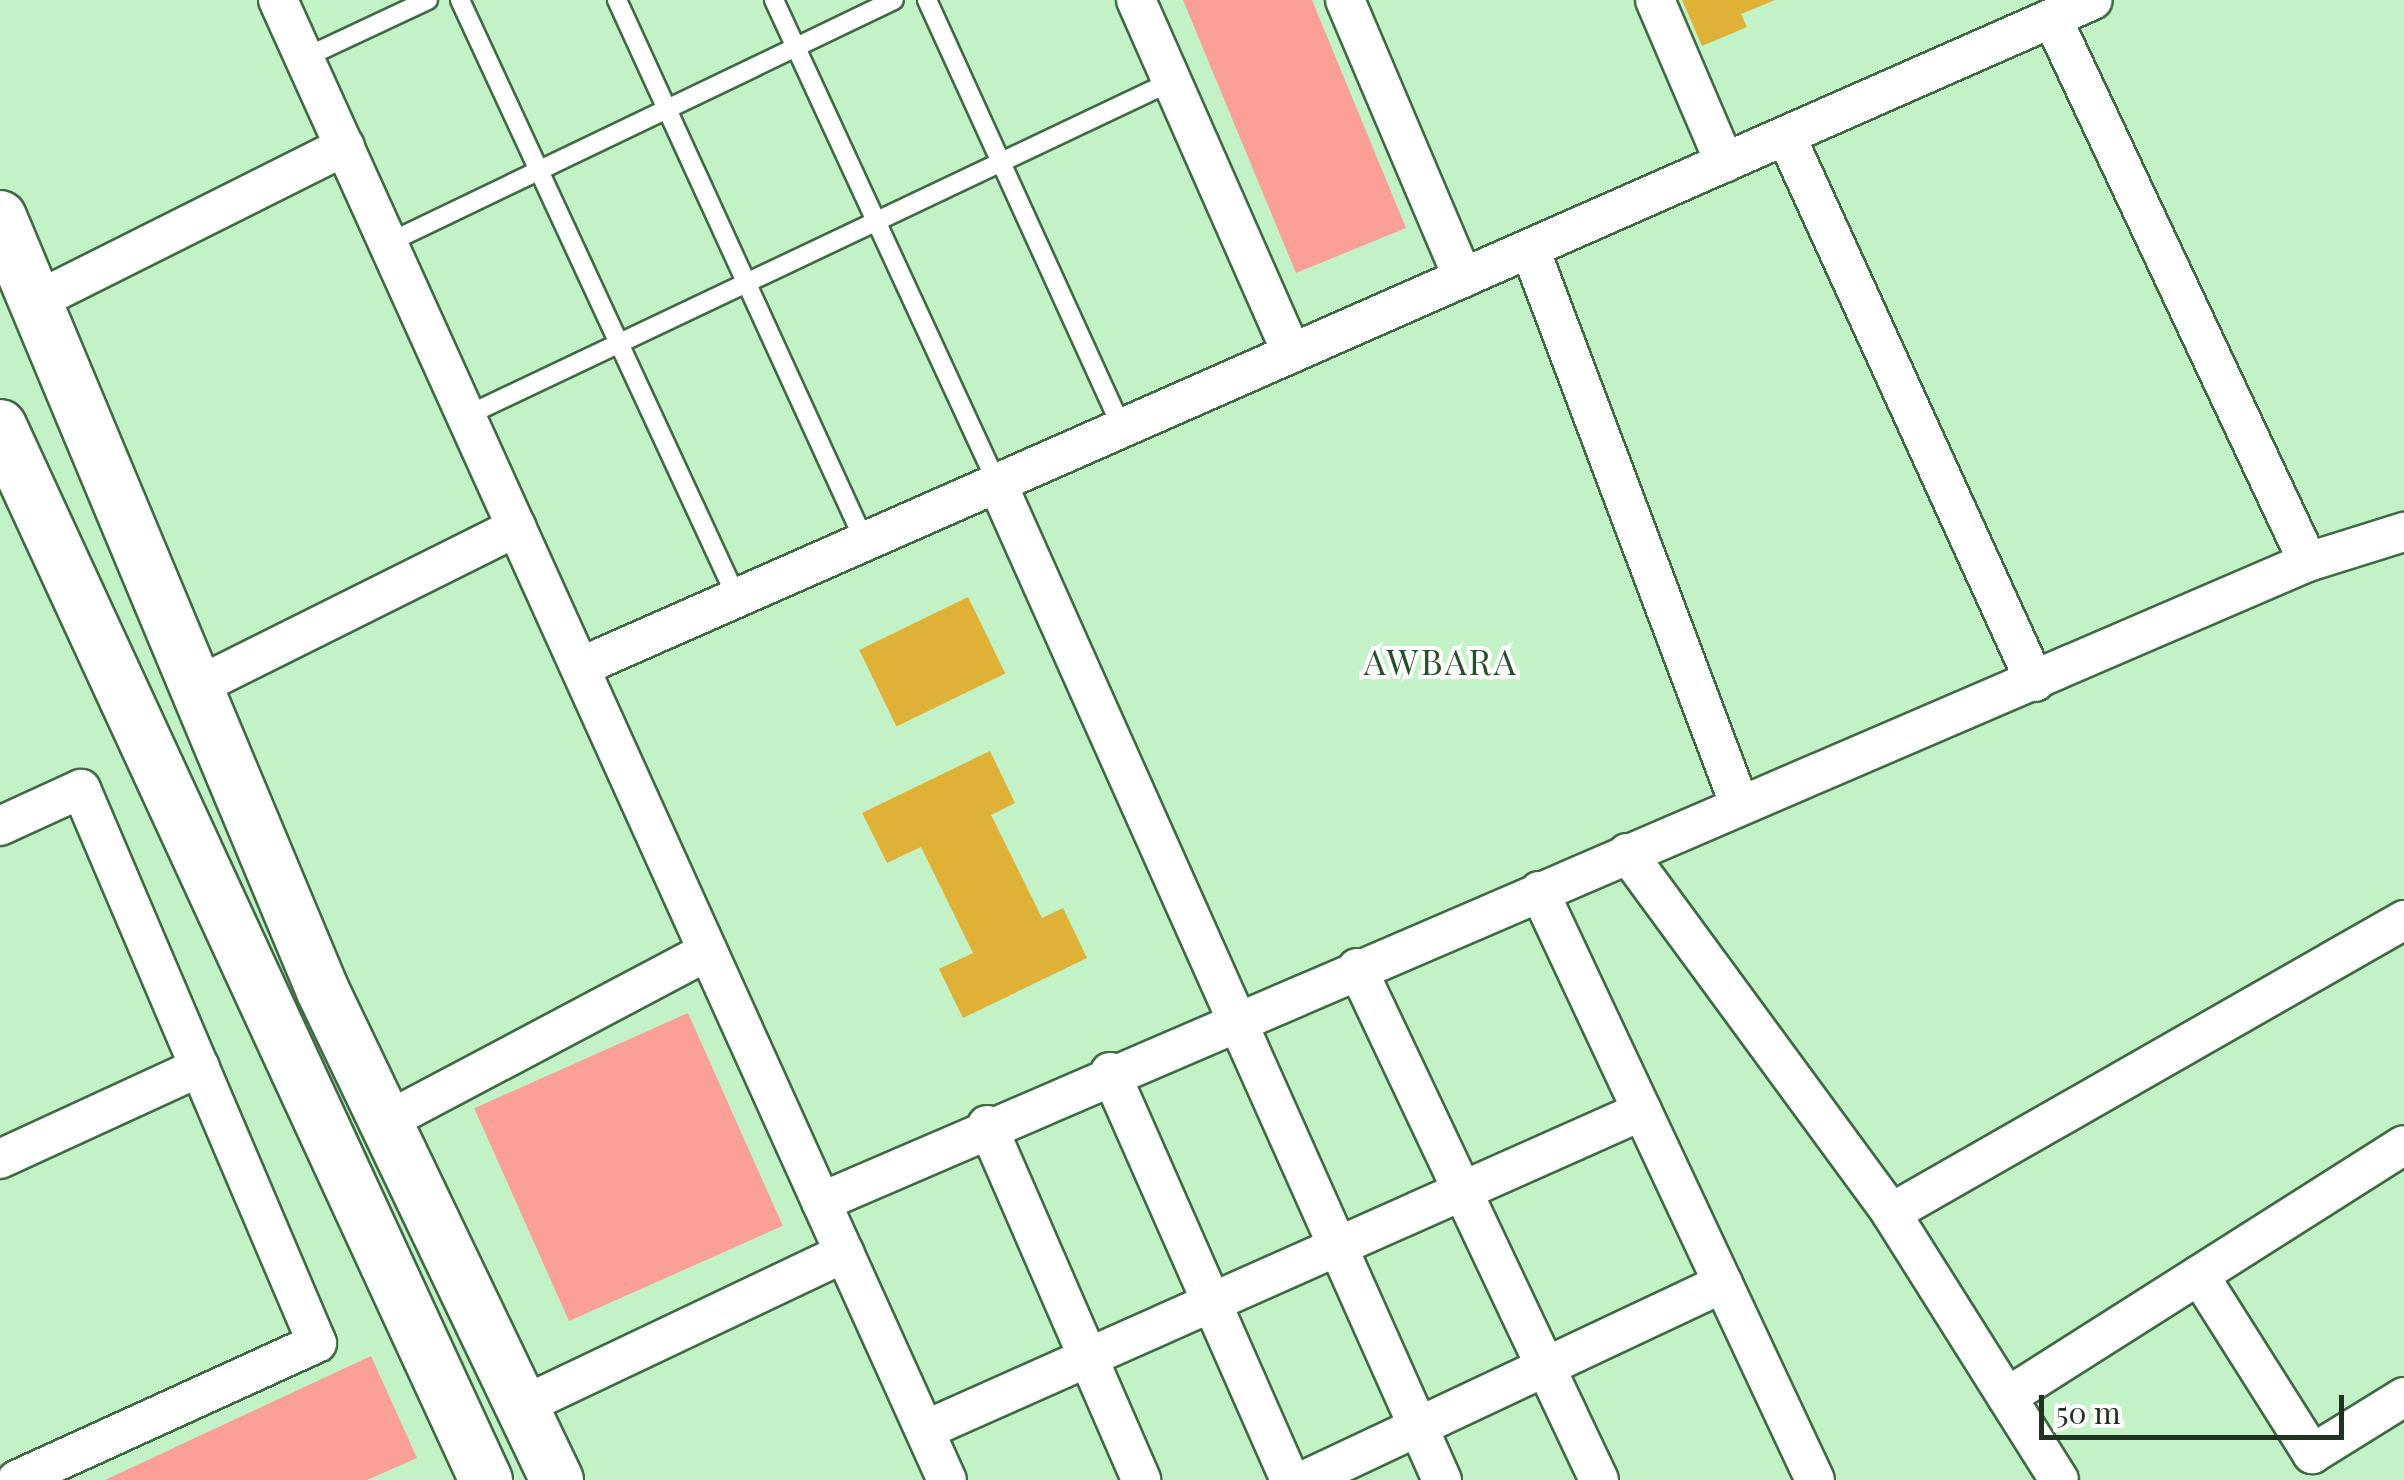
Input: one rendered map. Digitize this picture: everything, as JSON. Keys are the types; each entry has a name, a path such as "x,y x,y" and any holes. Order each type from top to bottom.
{"street":[{"path":"278,0 947,1480"},
{"path":"1136,0 1292,353"},
{"path":"1345,0 1463,278"},
{"path":"1655,0 1725,163"},
{"path":"580,667 2094,0"},
{"path":"2052,18 2308,562"},
{"path":"1786,136 2035,682"},
{"path":"40,299 345,146"},
{"path":"0,217 40,299 198,686 385,1122 556,1480"},
{"path":"1530,249 1740,806"},
{"path":"0,426 486,1480"},
{"path":"997,484 1231,1021 1442,1480"},
{"path":"45,526 118,490"},
{"path":"198,686 517,527"},
{"path":"821,1202 986,1125 2035,682 2308,562 2404,532"},
{"path":"0,826 82,789 317,1344 17,1480"},
{"path":"1627,853 1891,1214 2060,1480"},
{"path":"1539,891 1723,1283 1802,1476"},
{"path":"1891,1214 2404,920"},
{"path":"385,1122 708,951"},
{"path":"1358,968 1600,1480"},
{"path":"0,1159 200,1067"},
{"path":"1110,1072 1290,1480"},
{"path":"925,1430 1642,1111"},
{"path":"986,1125 1141,1480"},
{"path":"2007,1397 2404,1145"},
{"path":"522,1406 844,1253"},
{"path":"2199,1275 2312,1454 2404,1398"},
{"path":"1305,1480 1723,1283"}],"lane":[{"path":"304,58 428,0"},
{"path":"460,0 736,598"},
{"path":"617,0 865,542"},
{"path":"774,0 997,484"},
{"path":"388,243 894,0"},
{"path":"926,0 1122,428"},
{"path":"466,416 1172,81"}],"shaded area":[{"path":"1183,0 1312,0 1406,228 1296,273"},
{"path":"688,1013 783,1226 569,1321 474,1108"},
{"path":"371,1356 417,1458 367,1480 105,1480"}],"building":[{"path":"1682,0 1775,0 1741,14 1747,27 1702,46"},
{"path":"968,597 1005,673 897,726 859,650"},
{"path":"990,751 1015,803 991,815 1042,918 1063,908 1087,958 963,1018 939,969 973,953 921,847 887,863 862,813"}],"district":[{"name":"AWBARA","path":"1441,661"}]}
